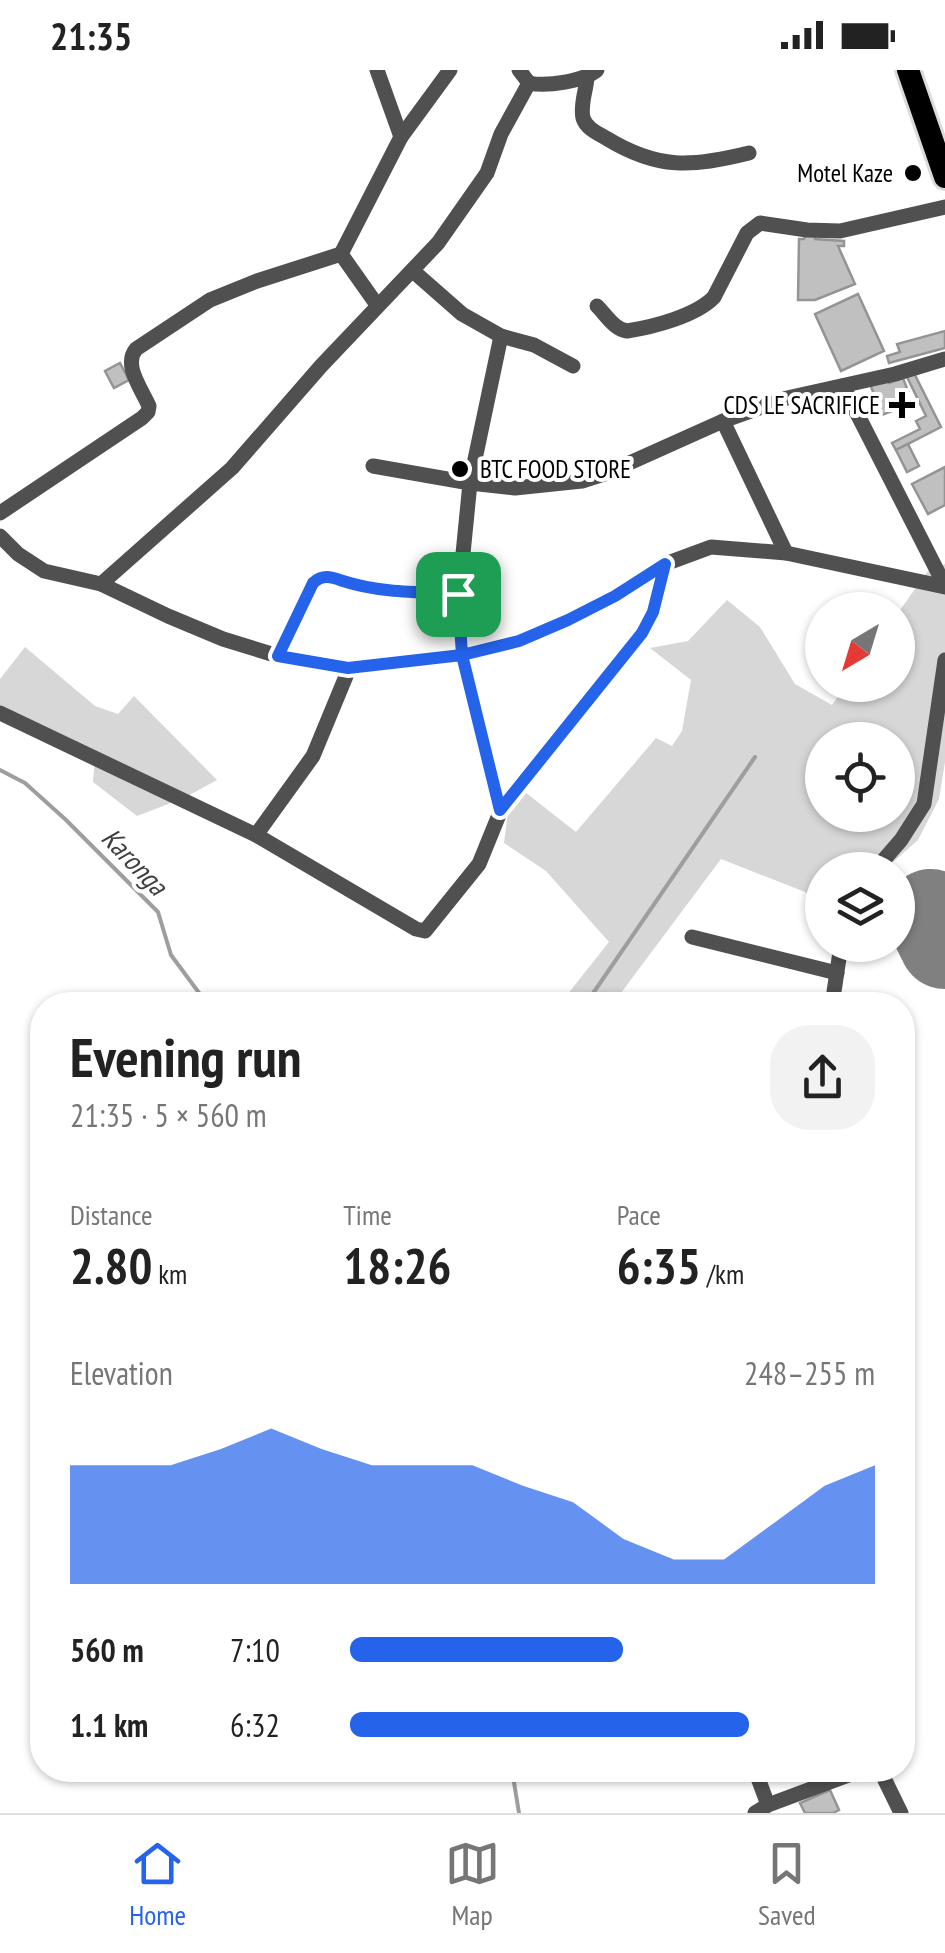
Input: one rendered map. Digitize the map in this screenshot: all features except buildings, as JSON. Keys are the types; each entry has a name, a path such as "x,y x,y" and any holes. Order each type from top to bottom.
{"main road":[{"path":"908,70 945,177"}],"street":[{"path":"377,70 401,137"},
{"path":"0,513 148,412 129,362 136,349 210,300 341,254 401,137 450,70"},
{"path":"101,584 232,468 320,366 449,229 488,173 524,76 548,85 592,74"},
{"path":"592,74 583,103 584,120 600,136 648,158 682,164 749,153"},
{"path":"597,306 615,326 628,331 695,312 714,297 747,232 760,223 840,231 945,207"},
{"path":"341,254 377,305"},
{"path":"413,271 462,314 501,336 534,346 573,366"},
{"path":"500,810 462,655 458,594 470,483 501,336"},
{"path":"373,466 515,488 582,481 787,398 945,359"},
{"path":"844,386 945,586"},
{"path":"723,421 786,553"},
{"path":"0,536 44,571 101,584 195,628 278,656 348,668 462,655 519,641 615,596 665,564 711,547 786,553 945,586"},
{"path":"0,713 256,835 424,931 479,864 500,810 642,633 653,612 665,564"},
{"path":"278,656 318,578 331,577 362,588 458,594"},
{"path":"891,852 924,804 945,660"},
{"path":"256,835 313,756 348,668"},
{"path":"692,937 837,973"},
{"path":"834,992 839,962"},
{"path":"757,1782 762,1809 831,1782"},
{"path":"886,1782 901,1813"}],"shaded area":[{"path":"945,564 945,762 939,799 918,840 904,852 805,852 805,892 721,859 622,992 569,992 609,942 546,871 504,843 508,811 525,792 576,832 656,738 672,746 682,731 691,680 650,648 688,641 727,600 760,627 795,684 805,690 805,702 915,702 913,592 927,572"},
{"path":"25,647 95,706 118,714 134,696 217,780 137,816 93,782 95,755 0,717 0,679"}],"waterway":[{"path":"594,992 755,757"},
{"name":"Karonga","path":"0,770 25,783 158,912 171,955 198,992"},
{"name":"Karonga","path":"514,1782 519,1813"}],"runway":[{"path":"931,915 945,943"}],"place":[{"name":"Motel Kaze","path":"913,173"},
{"name":"CDS LE SACRIFICE","path":"902,405"},
{"name":"BTC FOOD STORE","path":"460,469"}],"route":[{"path":"458,594 362,588 331,577 318,578 278,656 348,668 462,655 519,641 568,620 665,564 653,612 642,633 500,810 462,655 458,594"}]}
